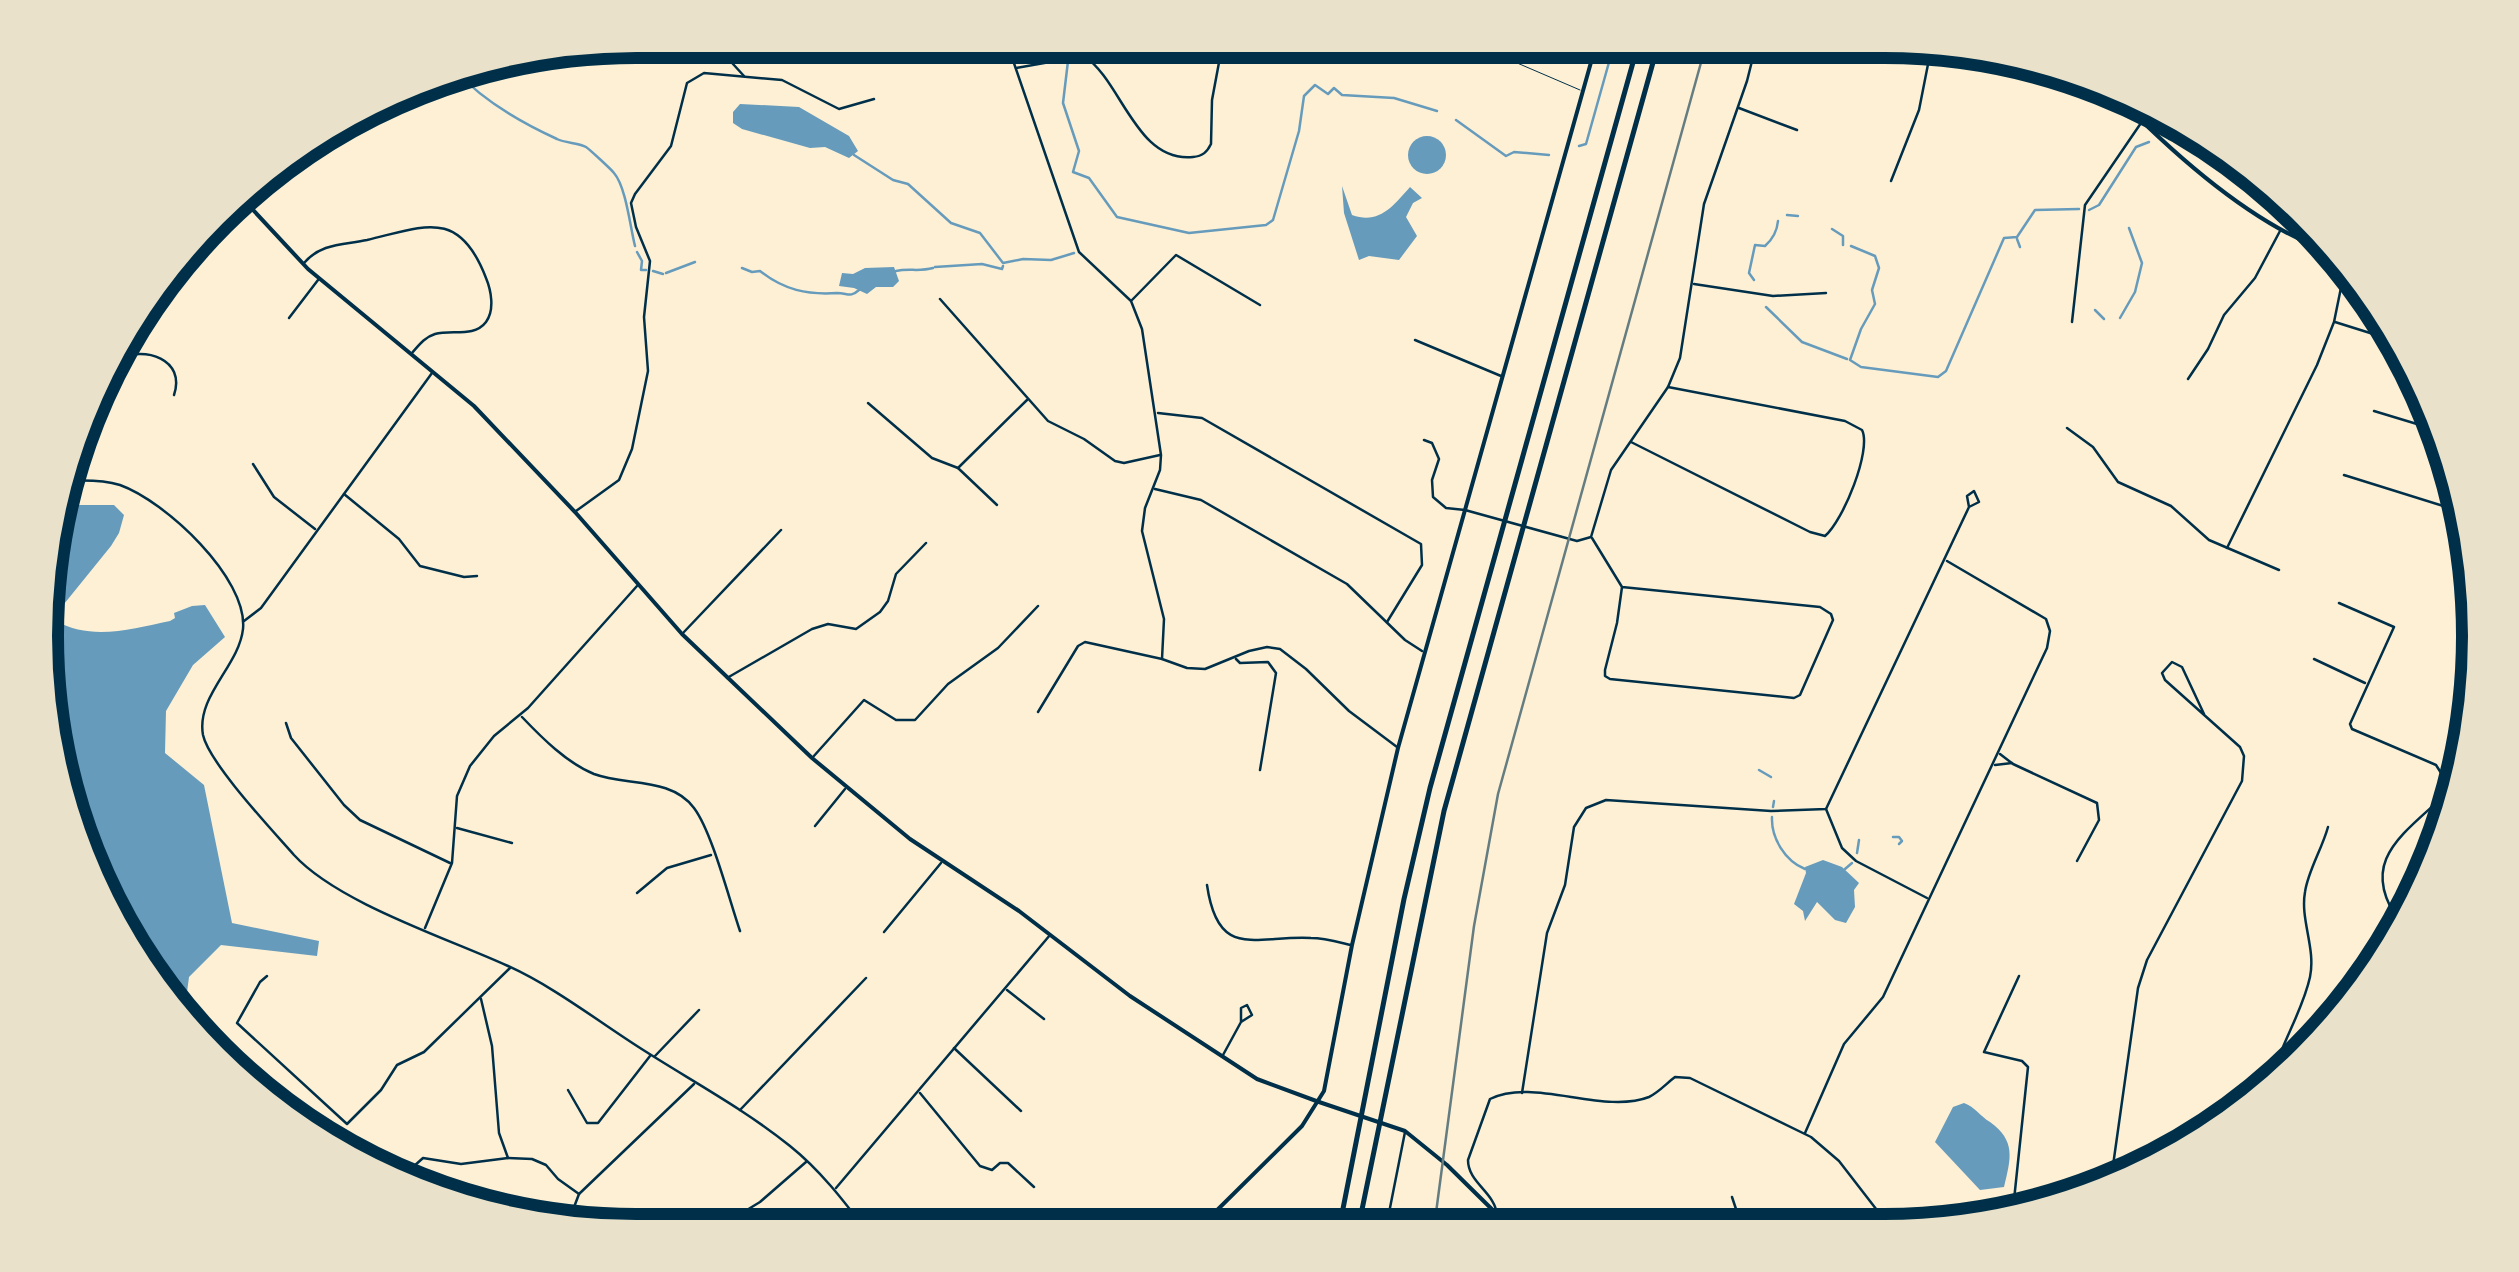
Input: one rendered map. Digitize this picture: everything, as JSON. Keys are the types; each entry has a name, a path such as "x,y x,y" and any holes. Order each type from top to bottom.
{"highway":[{"path":"1342,1214 1404,899 1436,766 1635,58"},
{"path":"1361,1214 1423,900 1452,778 1654,58"}],"main road":[{"path":"1213,1214 1296,1133 1319,1102 1326,1081 1352,945 1398,748 1592,58"},
{"path":"2133,115 2164,145 2280,230 2304,240"},
{"path":"249,207 302,264 474,406 575,512 682,634 847,787 942,862 1050,935 1130,996 1266,1084 1375,1118 1405,1132 1447,1165 1495,1214"}],"street":[{"path":"728,58 746,78"},
{"path":"1012,58 1080,252 1131,301 1142,329 1161,455 1142,531 1164,619 1162,659"},
{"path":"1016,68 1073,58"},
{"path":"1086,58 1149,138 1174,155 1198,156 1211,144 1212,100 1220,58"},
{"path":"1622,587 1820,607 1833,620 1800,694 1794,698 1605,676 1622,587 1591,537 1608,478 1668,387 1684,340 1704,204 1752,58"},
{"path":"1891,181 1918,110 1928,60"},
{"path":"575,512 608,490 623,474 642,402 648,371 644,316 650,261 633,217 632,199 668,151 687,83 704,73 782,80 839,109 874,99"},
{"path":"1737,108 1796,130"},
{"path":"2072,322 2085,205 2141,123"},
{"path":"302,264 325,247 417,226 438,226 457,235 481,264 491,296 489,317 483,326 472,331 432,335 412,353"},
{"path":"2188,380 2224,314 2255,278 2280,230"},
{"path":"1131,301 1176,255 1260,305"},
{"path":"289,318 319,278"},
{"path":"1693,284 1773,296 1826,293"},
{"path":"2227,548 2317,365 2334,322 2342,284"},
{"path":"940,299 1048,421 1084,439 1114,462 1161,455"},
{"path":"2334,322 2377,335"},
{"path":"1415,340 1502,376"},
{"path":"131,355 140,352 165,361 174,369 174,395"},
{"path":"242,622 260,608 434,371"},
{"path":"1630,441 1810,532 1825,536 1836,525 1866,447 1862,430 1845,421 1668,387"},
{"path":"958,468 1028,399"},
{"path":"868,403 932,458 958,468 997,505"},
{"path":"2374,411 2421,425"},
{"path":"1157,413 1202,418 1420,544 1422,564 1387,622"},
{"path":"2068,428 2093,447 2118,482 2171,506 2200,532 2227,548 2279,570"},
{"path":"1424,440 1432,443 1439,459 1432,480 1433,498 1446,508 1577,541 1591,537"},
{"path":"254,464 274,497 316,530"},
{"path":"2344,476 2447,507"},
{"path":"78,481 121,486 138,494 184,529 221,569 234,593 242,622 239,642 204,714 204,734 212,754 293,854 315,875 339,890 511,967 695,1082 807,1161 854,1214"},
{"path":"1153,489 1201,500 1347,584 1408,643 1424,652"},
{"path":"343,494 399,539 420,566 464,577 478,576"},
{"path":"1929,898 1856,861 1842,848 1826,809 1969,507"},
{"path":"682,634 781,530"},
{"path":"726,678 812,629 828,624 856,629 880,612 888,601 896,574 926,543"},
{"path":"1805,1133 1838,1056 1883,997 2048,648 2050,631 2046,618 1945,560"},
{"path":"425,929 452,864 457,796 470,766 499,731 521,716 638,585"},
{"path":"2339,602 2394,627 2350,724 2352,729 2436,765 2444,777"},
{"path":"812,758 864,700 896,720 915,720 948,684 998,648 1038,606"},
{"path":"1038,712 1078,646 1086,642 1204,669 1266,647 1280,649 1306,668 1349,710 1398,748"},
{"path":"1235,658 1240,663 1268,662 1276,673 1260,770"},
{"path":"2314,659 2367,683"},
{"path":"2113,1166 2138,988 2147,960 2242,781 2245,768 2240,747 2163,677 2164,669 2172,662 2182,667 2204,714"},
{"path":"521,716 568,760 591,773 668,789 686,799 702,822 740,930"},
{"path":"286,722 290,738 360,820 452,864"},
{"path":"1998,752 2013,764 2098,803 2099,820 2078,862"},
{"path":"1992,765 2013,764"},
{"path":"815,826 847,787"},
{"path":"1522,1093 1546,933 1565,885 1574,826 1586,808 1606,800 1771,811 1826,809"},
{"path":"2392,910 2382,894 2383,863 2404,834 2436,805"},
{"path":"2279,1057 2309,980 2312,961 2305,889 2328,827"},
{"path":"455,828 512,843"},
{"path":"637,893 667,868 713,855"},
{"path":"884,932 942,862"},
{"path":"1207,885 1218,924 1226,934 1257,941 1312,938 1352,945"},
{"path":"835,1190 1050,935"},
{"path":"266,976 237,1023 348,1124 381,1090 396,1065 424,1052 511,967"},
{"path":"2014,1199 2028,1067 2022,1061 1984,1052 2019,976"},
{"path":"738,1111 866,978"},
{"path":"1006,989 1044,1019"},
{"path":"481,998 492,1046 499,1134 508,1158"},
{"path":"568,1090 587,1123 598,1123 652,1056 699,1010"},
{"path":"1222,1056 1241,1022"},
{"path":"954,1048 1021,1111"},
{"path":"1497,1214 1494,1202 1468,1170 1490,1100 1522,1093 1628,1101 1651,1096 1675,1077 1690,1078 1805,1133 1839,1162 1880,1214"},
{"path":"573,1211 580,1194 695,1082"},
{"path":"919,1092 980,1166 992,1170 1000,1163 1008,1163 1034,1187"},
{"path":"1389,1214 1405,1132"},
{"path":"412,1169 423,1158 461,1164 532,1159 546,1165 580,1194"},
{"path":"740,1214 807,1161"},
{"path":"1732,1197 1737,1214"}],"lane":[{"path":"1508,58 1583,92"}],"water":[{"path":"740,104 799,107 849,136 858,151 849,158 825,147 810,148 742,129 733,123 733,112"},
{"path":"1427,136 1440,142 1446,155 1440,168 1427,174 1414,168 1408,155 1414,142"},
{"path":"1342,186 1352,215 1362,217 1385,212 1410,187 1422,198 1413,203 1406,217 1417,236 1399,260 1369,256 1359,260 1344,213"},
{"path":"894,267 899,281 893,287 876,287 867,294 839,286 842,273"},
{"path":"73,505 114,505 124,515 111,546 59,611 62,560"},
{"path":"205,605 225,637 193,665 166,711 165,753 204,785 232,923 319,941 317,956 221,945 189,977 186,999 135,925 88,822 62,712 58,622 83,631 112,632 170,621 175,618 174,613"},
{"path":"1823,860 1842,867 1859,883 1854,890 1855,907 1846,923 1835,920 1817,902 1805,921 1803,911 1794,904 1805,867"},
{"path":"1964,1103 1998,1129 2008,1143 2010,1159 2004,1187 1980,1190 1935,1142 1953,1107"}],"waterway":[{"path":"1579,146 1586,144 1610,58"},
{"path":"1068,61 1063,103 1079,151 1073,172 1089,178 1117,217 1189,233 1266,225 1273,220 1299,131 1304,96 1315,85 1328,94 1334,88 1342,95 1394,98 1437,111"},
{"path":"468,82 530,126 586,147 609,168 622,188 635,246"},
{"path":"1456,120 1506,156 1514,152 1549,155"},
{"path":"2169,139 2175,137"},
{"path":"2089,210 2099,205 2136,147 2149,142"},
{"path":"854,155 893,180 908,184 951,223 980,233 1003,263 1051,260 1074,253"},
{"path":"1851,246 1875,256 1879,268 1872,290 1875,304 1850,360 1861,367 1938,377 1946,371 2004,238 2017,237 2035,210 2079,209"},
{"path":"1787,215 1798,216"},
{"path":"1754,280 1749,273 1755,245 1768,243 1778,221"},
{"path":"2120,318 2135,292 2142,263 2129,228"},
{"path":"1832,229 1843,236 1843,245"},
{"path":"2017,239 2020,247"},
{"path":"637,252 641,270 646,270"},
{"path":"666,273 695,262"},
{"path":"935,267 1003,266"},
{"path":"742,268 760,271 778,283 806,292 851,294 859,290"},
{"path":"896,271 933,268"},
{"path":"653,271 663,274"},
{"path":"1766,307 1802,342 1847,359"},
{"path":"2095,310 2104,319"},
{"path":"1759,770 1771,777"},
{"path":"1773,807 1774,801"},
{"path":"1772,817 1781,848 1805,869"},
{"path":"1893,837 1899,837 1899,844"},
{"path":"1857,853 1859,840"},
{"path":"1845,869 1852,863"}],"railway":[{"path":"1436,1214 1474,926 1498,794 1702,58"}]}
